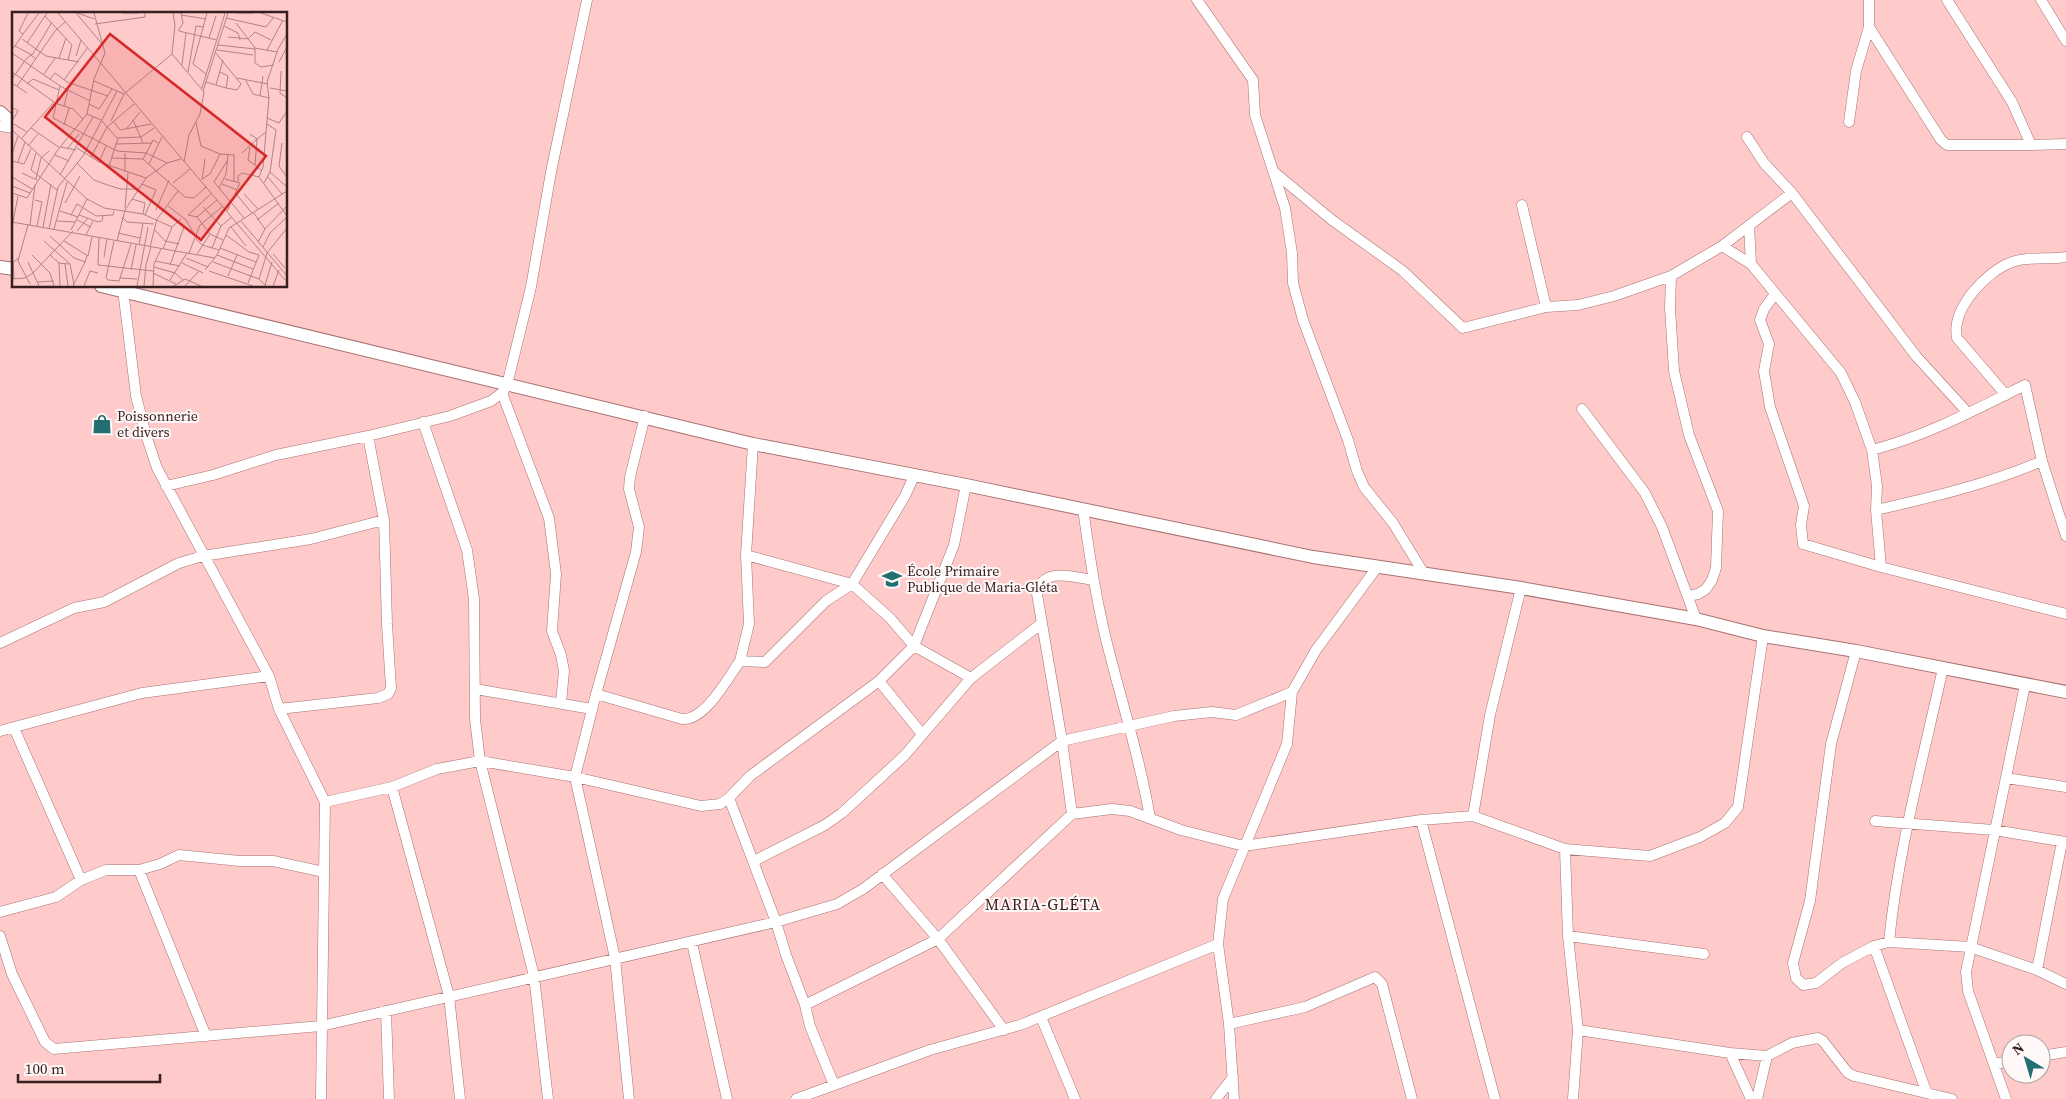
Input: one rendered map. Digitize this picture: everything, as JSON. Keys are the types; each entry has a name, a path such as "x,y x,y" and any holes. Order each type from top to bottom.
{"street":[{"path":"561,703 564,671 562,655 552,631 556,574 549,518 504,389 531,287 551,172 587,0"},
{"path":"1197,0 1251,75 1255,115 1274,172 1289,229 1293,283 1303,320 1348,440 1357,471 1364,487 1393,524 1423,572"},
{"path":"1849,122 1856,71 1869,27 1869,0"},
{"path":"1947,0 2012,102 2031,145"},
{"path":"2041,0 2066,41"},
{"path":"1869,27 1940,140 1947,144 2066,144"},
{"path":"0,112 12,125"},
{"path":"1747,137 1764,163 1792,193 1916,356 1968,413"},
{"path":"1274,172 1332,220 1403,271 1463,328 1546,307 1578,304 1605,298 1671,276 1722,246 1792,193"},
{"path":"1522,205 1546,307"},
{"path":"1749,225 1751,264"},
{"path":"1722,246 1751,264 1841,373 1855,402 1872,450 1877,486 1876,510 1881,567"},
{"path":"2006,394 1957,338 1956,331 1965,304 1982,281 1995,270 2013,262 2066,257"},
{"path":"1671,276 1670,308 1674,371 1690,435 1718,511 1716,568 1712,580 1706,589 1698,594 1688,596"},
{"path":"321,1099 325,802 280,709 269,676 202,556 166,486 146,435 136,396 123,288 504,389 645,416 753,444 966,485 1313,557 1423,572 1696,619 1763,636 1856,651 2066,692"},
{"path":"1775,294 1764,308 1760,320 1769,344 1764,371 1770,407 1804,506 1801,525 1803,544 1881,567 2066,614"},
{"path":"1872,450 1899,443 1968,413 2025,385 2042,461 2062,505 2066,536"},
{"path":"166,486 212,475 276,455 368,436 478,407 504,389"},
{"path":"1582,409 1645,493 1662,527 1696,619"},
{"path":"629,1099 615,958 575,777 638,545 639,527 629,489 630,477 645,416"},
{"path":"423,422 467,550 474,599 475,689 480,761 534,976 548,1099"},
{"path":"280,709 378,698 388,694 391,688 384,520 368,436"},
{"path":"596,694 689,719 706,708 740,661 749,624 746,554 753,444"},
{"path":"1876,510 1961,490 2007,476 2042,461"},
{"path":"740,661 765,662 826,601 852,584 905,496 914,476"},
{"path":"325,802 392,787 437,769 480,761 575,777 702,806 720,804 729,798 750,776 879,681 914,646 954,545 966,485"},
{"path":"1083,509 1093,580 1110,655 1144,778 1150,818"},
{"path":"0,643 74,608 104,602 160,572 202,556 311,539 384,520"},
{"path":"746,554 852,584 890,618 914,646 971,678"},
{"path":"1234,1099 1229,1024 1218,944 1223,899 1244,846 1258,819 1287,744 1292,692 1316,650 1378,566"},
{"path":"1072,814 1062,741 1037,594 1038,588 1047,577 1058,575 1093,580"},
{"path":"1473,816 1490,715 1521,588"},
{"path":"754,860 818,829 842,813 893,768 971,678 1042,624"},
{"path":"805,1005 938,939 1072,814 1112,809 1130,811 1181,830 1244,846 1421,820 1473,816 1565,849 1650,856 1700,837 1733,816 1738,808 1763,636"},
{"path":"1856,651 1831,744 1810,901 1793,963 1796,978 1803,985 1816,983 1842,963 1874,946 1889,942 1970,948 2037,970 2066,984"},
{"path":"1889,942 1893,905 1908,824 1943,668"},
{"path":"0,731 142,693 269,676"},
{"path":"879,681 922,734"},
{"path":"2006,1099 1966,982 1970,948 2025,685"},
{"path":"475,689 592,709"},
{"path":"0,936 12,974 46,1042 54,1049 321,1026 534,976 692,943 776,922 837,904 882,874 1062,741 1174,716 1212,712 1236,715 1292,692"},
{"path":"14,728 81,880"},
{"path":"2006,778 2066,787"},
{"path":"392,787 449,996 460,1099"},
{"path":"729,798 754,860 786,956 805,1005 810,1026 834,1085"},
{"path":"1421,820 1495,1099"},
{"path":"1876,821 1994,830 2064,842 2037,970"},
{"path":"1565,849 1568,936 1578,1030 1572,1099"},
{"path":"0,912 56,897 81,880 106,870 139,870 160,864 179,855 240,861 273,861 324,872"},
{"path":"139,870 206,1036"},
{"path":"882,874 938,939 1004,1030"},
{"path":"1568,936 1704,954"},
{"path":"692,943 726,1099"},
{"path":"796,1099 930,1050 1004,1030 1041,1017 1218,944"},
{"path":"1874,946 1926,1091"},
{"path":"1229,1024 1305,1007 1375,977 1382,984 1412,1099"},
{"path":"386,1011 389,1099"},
{"path":"1041,1017 1075,1099"},
{"path":"1578,1030 1730,1053 1766,1056 1792,1043 1818,1038 1848,1073 1854,1076 1926,1091 1952,1099"},
{"path":"2051,1054 2066,1052"},
{"path":"1730,1053 1751,1099"},
{"path":"1757,1099 1766,1056"},
{"path":"1994,1064 2001,1063"},
{"path":"1216,1099 1233,1077"}],"place":[{"name":"Poissonnerie et divers","path":"102,424"},
{"name":"École Primaire Publique de Maria-Gléta","path":"892,579"}],"district":[{"name":"MARIA-GLÉTA","path":"1043,904"}]}
